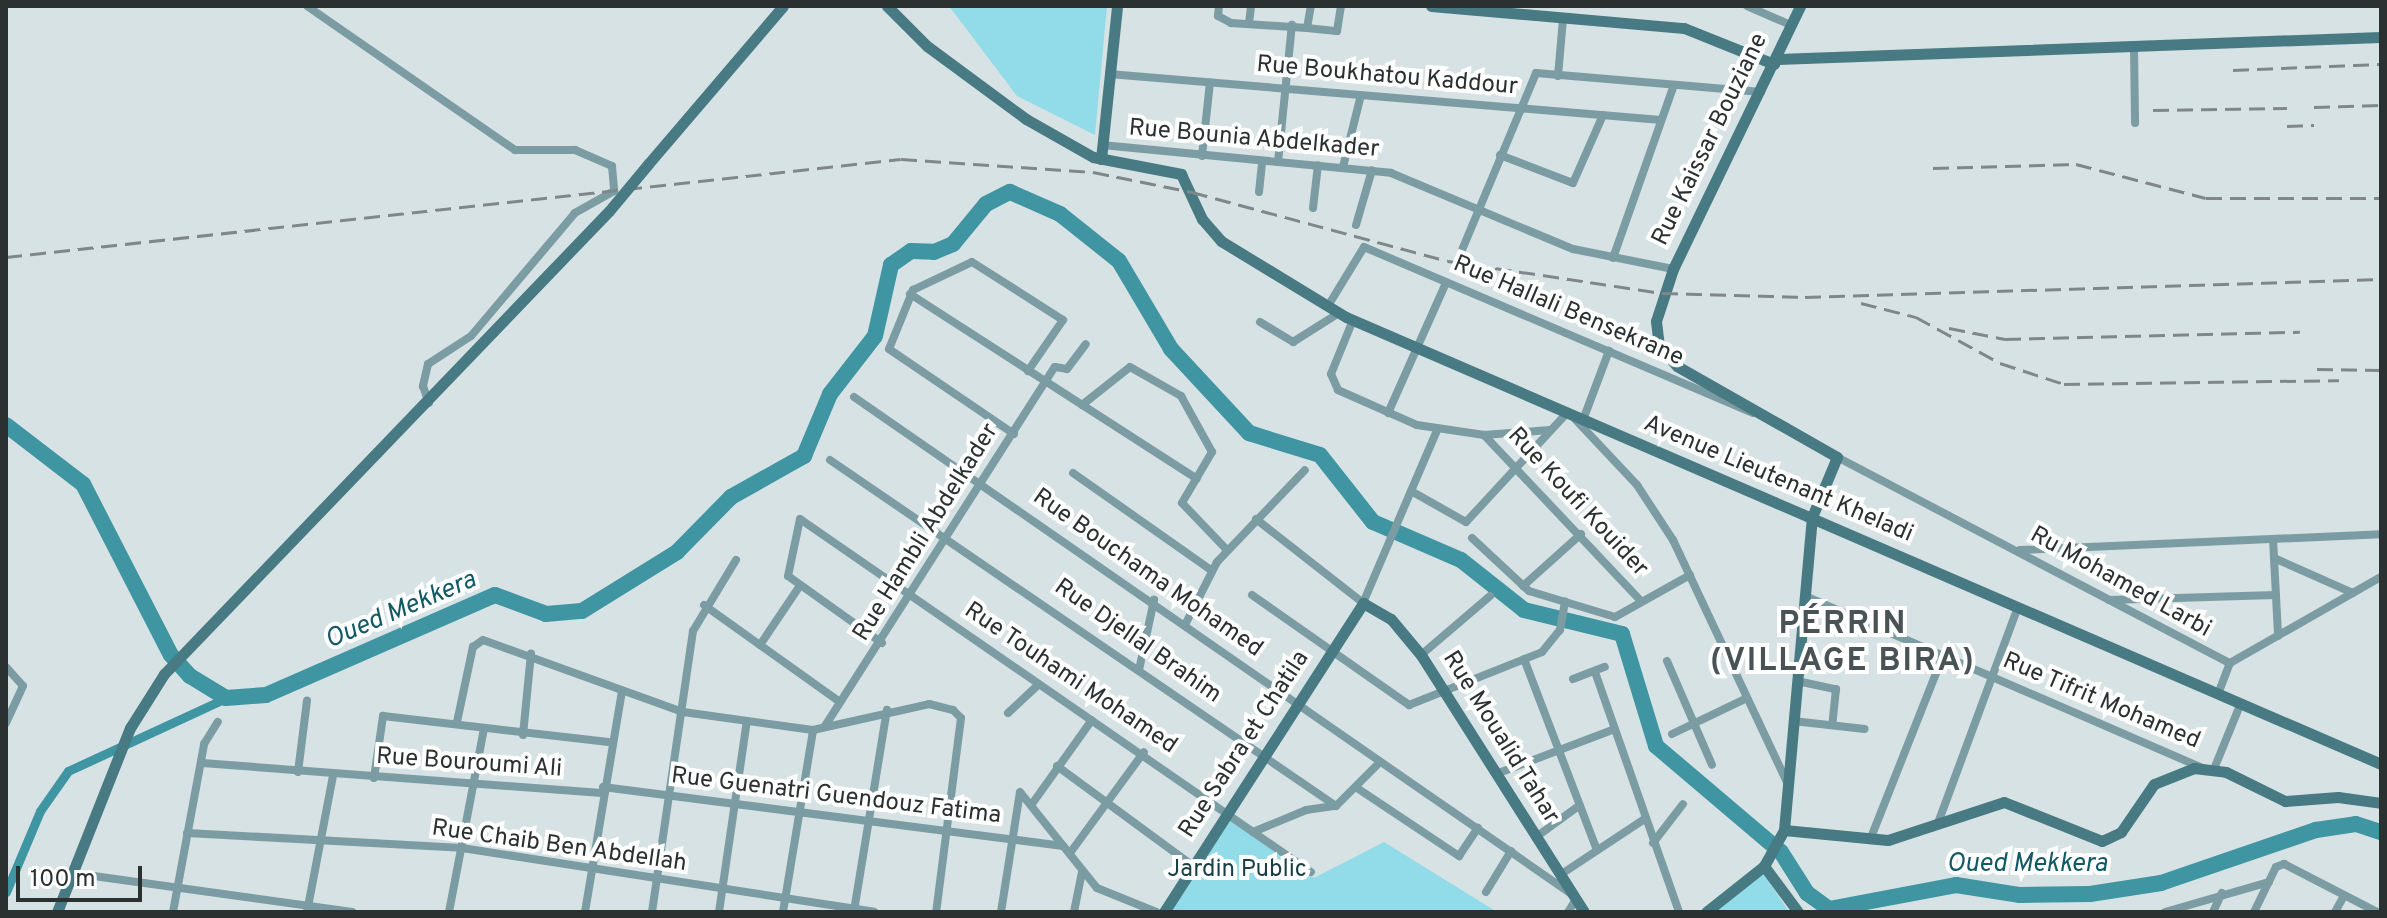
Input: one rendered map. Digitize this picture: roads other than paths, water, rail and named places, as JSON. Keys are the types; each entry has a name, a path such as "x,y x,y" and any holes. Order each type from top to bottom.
{"main road":[{"path":"57,912 130,728 164,674 429,403 609,211 783,6"},
{"path":"887,6 967,78 1101,159 1117,6"},
{"path":"1431,6 1507,10 1567,19 1684,28 1776,62 2381,37"},
{"name":"Rue Kaissar Bouziane","path":"1800,6 1776,62 1662,293 1656,335 1666,356 1761,416 1837,457"},
{"name":"Avenue Lieutenant Kheladi","path":"1101,159 1173,170 1192,192 1202,219 1221,241 1353,320 2381,764"},
{"path":"1706,912 1766,863 1784,832 1812,517 1837,457"},
{"name":"Rue Sabra et Chatila","path":"1164,912 1363,603"},
{"name":"Rue Moualid Tahar","path":"1363,603 1382,611 1421,655 1584,912"},
{"path":"1784,832 1870,841 2004,802 2081,837 2108,840 2161,779 2209,769 2285,801 2338,797 2381,803"},
{"path":"1766,863 1798,912"}],"street":[{"path":"307,6 515,150 575,150 612,166 614,191 575,213 471,336 428,364 423,386 429,403"},
{"path":"1219,6 1220,19 1336,32 1341,6"},
{"path":"1249,23 1251,6"},
{"path":"1307,28 1311,6"},
{"path":"1558,76 1567,19 1577,6"},
{"path":"1747,6 1791,25"},
{"path":"1278,162 1292,25"},
{"path":"2134,47 2135,123"},
{"name":"Rue Boukhatou Kaddour","path":"1109,74 1661,120"},
{"path":"1462,250 1534,75 1761,92"},
{"path":"1202,156 1210,82"},
{"path":"1613,258 1674,85"},
{"path":"1343,167 1361,95"},
{"path":"1500,155 1572,183 1603,115"},
{"name":"Rue Bounia Abdelkader","path":"1102,145 1372,170 1573,249 1673,269"},
{"path":"1259,192 1262,161"},
{"path":"1313,208 1318,165"},
{"path":"1356,225 1372,170"},
{"name":"Rue Hallali Bensekrane","path":"1328,306 1359,247 1761,416"},
{"path":"1014,434 889,352 910,294 972,262 1061,318 1028,371"},
{"path":"1388,413 1446,283"},
{"path":"910,294 1197,479"},
{"path":"1260,322 1293,342 1339,313"},
{"path":"1353,320 1329,380 1388,413 1438,428 1484,435 1550,430"},
{"name":"Rue Hambli Abdelkader","path":"825,727 882,643 945,537 1055,367 1067,369 1086,344"},
{"path":"1583,420 1609,351"},
{"path":"1082,405 1130,367 1148,373 1185,400 1210,444 1211,458 1182,503 1227,550"},
{"name":"Rue Bouchama Mohamed","path":"854,397 1154,600 1297,705 1575,897"},
{"path":"1411,491 1465,523 1516,465 1569,414 1637,485 1690,575 1788,785"},
{"path":"1256,519 1363,603 1438,428"},
{"name":"Rue Koufi Kouider","path":"1484,435 1516,465 1640,600"},
{"name":"Ru Mohamed Larbi","path":"1837,457 2230,663 2381,577"},
{"name":"Rue Djellal Brahim","path":"830,460 1022,585 1336,806"},
{"path":"1186,623 1211,570 1305,470"},
{"path":"1073,473 1211,570"},
{"name":"Rue Touhami Mohamed","path":"799,587 786,573 798,522 805,519 1038,685 1144,752 1311,872"},
{"path":"1523,586 1581,534"},
{"path":"2019,550 2381,534"},
{"path":"1472,538 1523,586 1564,604 1618,617 1640,600 1690,575"},
{"path":"2273,539 2278,636"},
{"path":"2274,558 2353,593"},
{"path":"652,912 690,647 704,605 736,560"},
{"path":"760,645 799,587 882,643"},
{"path":"1252,595 1409,705 1545,649 1560,630 1564,604"},
{"path":"2108,600 2276,595"},
{"path":"1421,655 1490,596"},
{"name":"Rue Tifrit Mohamed","path":"1805,596 2209,769"},
{"path":"1139,670 1154,600"},
{"path":"704,605 840,702"},
{"path":"1938,823 2018,607"},
{"path":"457,722 477,641 531,653 622,691 683,712 813,730 887,710 929,704 953,710 961,718 936,912"},
{"path":"523,735 531,653"},
{"path":"1870,841 1943,656"},
{"path":"1524,659 1597,850"},
{"path":"1667,661 1712,765"},
{"path":"2218,694 2230,663"},
{"path":"6,667 23,686 6,723"},
{"path":"1573,679 1605,667"},
{"path":"1595,672 1679,912"},
{"path":"1797,681 1836,689 1832,725"},
{"path":"1008,713 1038,685"},
{"path":"585,912 609,742 622,691"},
{"path":"1672,734 1747,698"},
{"path":"298,772 307,701"},
{"path":"2209,769 2241,703"},
{"path":"854,911 887,710"},
{"path":"374,778 383,716 457,722 523,735 609,742"},
{"path":"1032,804 1092,720"},
{"path":"719,912 747,721"},
{"path":"1793,721 1865,729"},
{"path":"173,912 207,735 218,722"},
{"path":"449,912 484,728"},
{"path":"1496,774 1615,729"},
{"path":"784,907 813,730"},
{"path":"1066,850 1144,752"},
{"path":"1253,832 1316,807 1336,806 1380,762"},
{"name":"Rue Bouroumi Ali","path":"202,763 333,776 602,790"},
{"path":"1057,766 1193,866"},
{"path":"308,908 333,776"},
{"path":"1357,788 1459,856 1478,828"},
{"name":"Rue Guenatri Guendouz Fatima","path":"602,790 734,802 1066,850"},
{"path":"1001,912 1023,792 1082,872 1106,894 1156,912"},
{"path":"1653,843 1683,804"},
{"path":"1536,837 1580,805"},
{"path":"1560,875 1646,818"},
{"name":"Rue Chaib Ben Abdellah","path":"187,833 462,848 592,867 657,882 722,891 784,907 874,912"},
{"path":"1486,892 1511,851"},
{"path":"2254,912 2276,867 2284,864 2377,912"},
{"path":"1074,912 1082,872"},
{"path":"72,873 352,912"},
{"path":"2165,912 2222,893 2269,882"},
{"path":"2213,912 2222,893"},
{"path":"2335,912 2344,896"},
{"path":"1568,912 1575,897"}],"waterway":[{"name":"Oued Mekkera","path":"6,425 83,484 171,655 190,676 226,698 266,695 495,595 546,614 582,611 677,552 731,497 804,456 830,394 875,336 891,265 911,251 934,252 953,244 986,204 1010,192 1060,214 1119,261 1171,349 1249,433 1320,455 1373,522 1461,560 1524,610 1622,634 1656,746 1781,852 1807,893 1829,909 1956,885 2020,895 2090,894 2161,883 2316,830 2356,824 2381,832"},
{"path":"6,892 40,811 68,771 226,698"}],"railway":[{"path":"2233,70 2381,64"},
{"path":"2314,107 2381,105"},
{"path":"2153,110 2287,108"},
{"path":"2287,126 2314,125"},
{"path":"6,257 901,159 1093,172 1192,192 1448,261 1662,293 1805,297 2381,279"},
{"path":"1933,168 2076,164 2206,198 2381,198"},
{"path":"1861,303 1916,317 2000,363 2064,384 2339,380"},
{"path":"1949,328 2005,339 2300,332"},
{"path":"2317,369 2381,370"}],"district":[{"name":"PÉRRIN (VILLAGE BIRA)","path":"1843,644"}],"park label":[{"name":"Jardin Public","path":"1237,871"}]}
